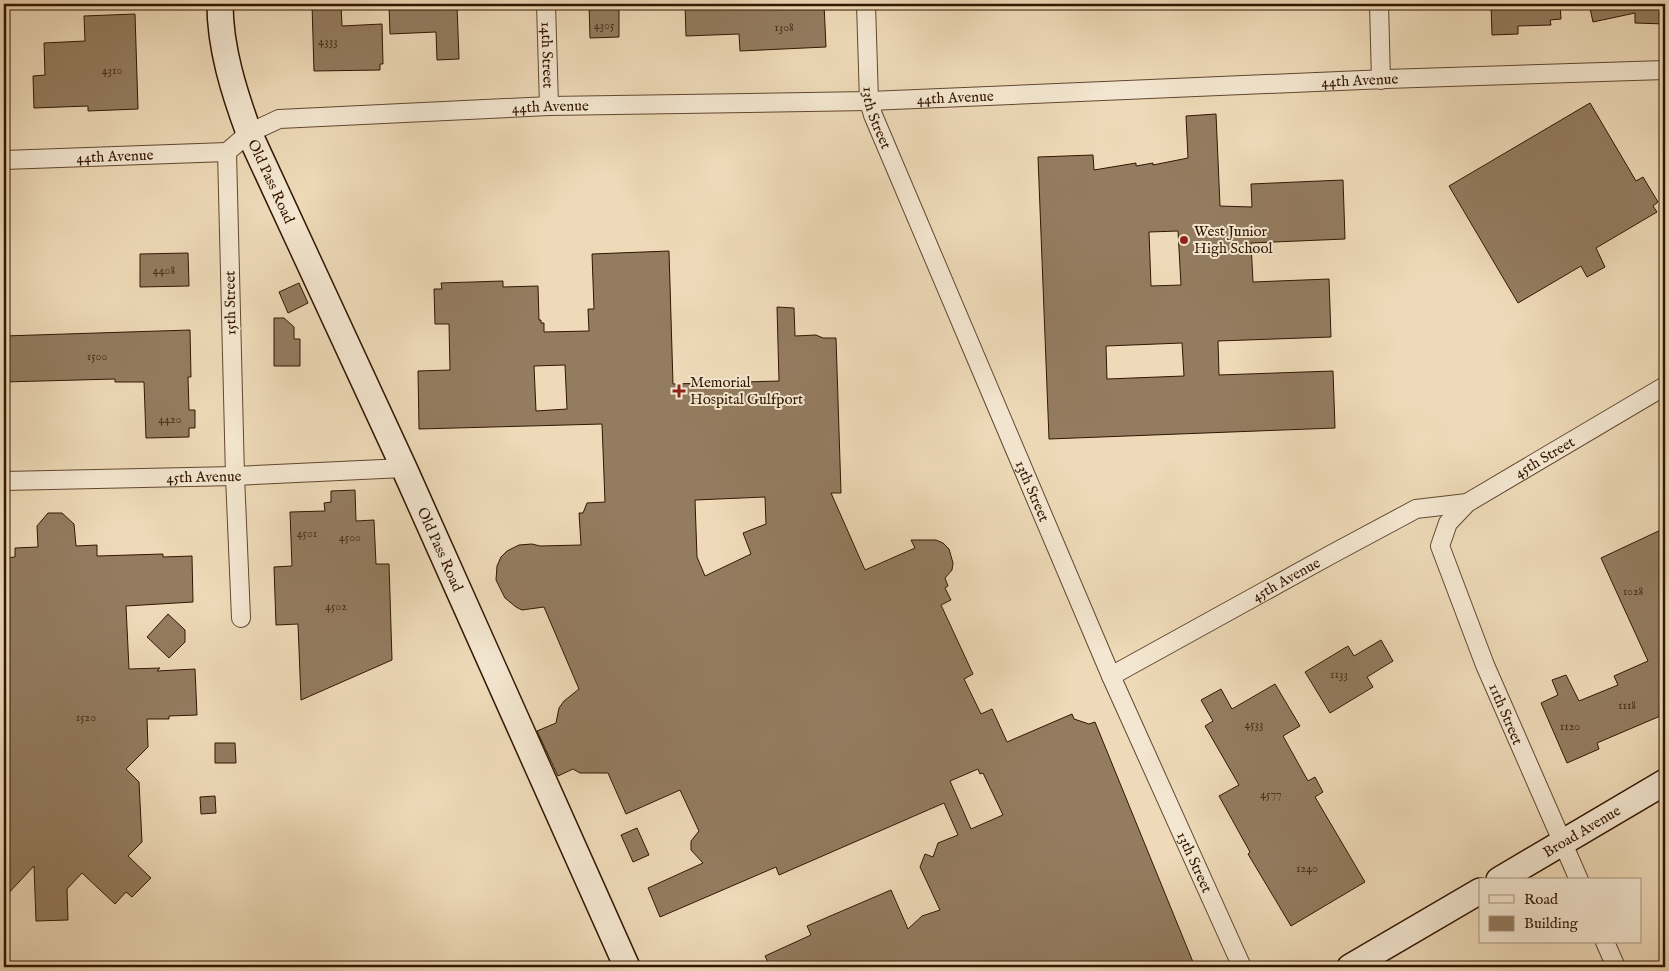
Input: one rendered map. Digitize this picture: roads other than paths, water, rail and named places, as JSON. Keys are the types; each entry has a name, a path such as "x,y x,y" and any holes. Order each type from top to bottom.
{"main road":[{"path":"220,4 220,19 234,93 249,133"},
{"name":"Old Pass Road","path":"249,133 404,468 627,967"},
{"name":"Broad Avenue","path":"1502,878 1665,782"},
{"path":"1350,967 1479,892"}],"street":[{"name":"14th Street","path":"546,4 550,106"},
{"name":"13th Street","path":"866,4 869,101 881,133 1111,676 1242,967"},
{"path":"1378,4 1382,80"},
{"name":"44th Avenue","path":"249,133 279,119 550,106 869,101 1665,70"},
{"path":"227,152 249,133"},
{"name":"44th Avenue","path":"4,160 227,152"},
{"name":"15th Street","path":"227,152 235,476 241,618"},
{"name":"45th Street","path":"1440,546 1448,523 1467,504 1665,386"},
{"name":"45th Avenue","path":"4,481 235,476 404,468"},
{"name":"45th Avenue","path":"1111,676 1416,509 1467,504"},
{"name":"11th Street","path":"1440,546 1485,665 1578,878"},
{"path":"1606,944 1616,967"}],"place":[{"name":"West Junior High School","path":"1184,240"},
{"name":"Memorial Hospital Gulfport","path":"679,391"}]}
